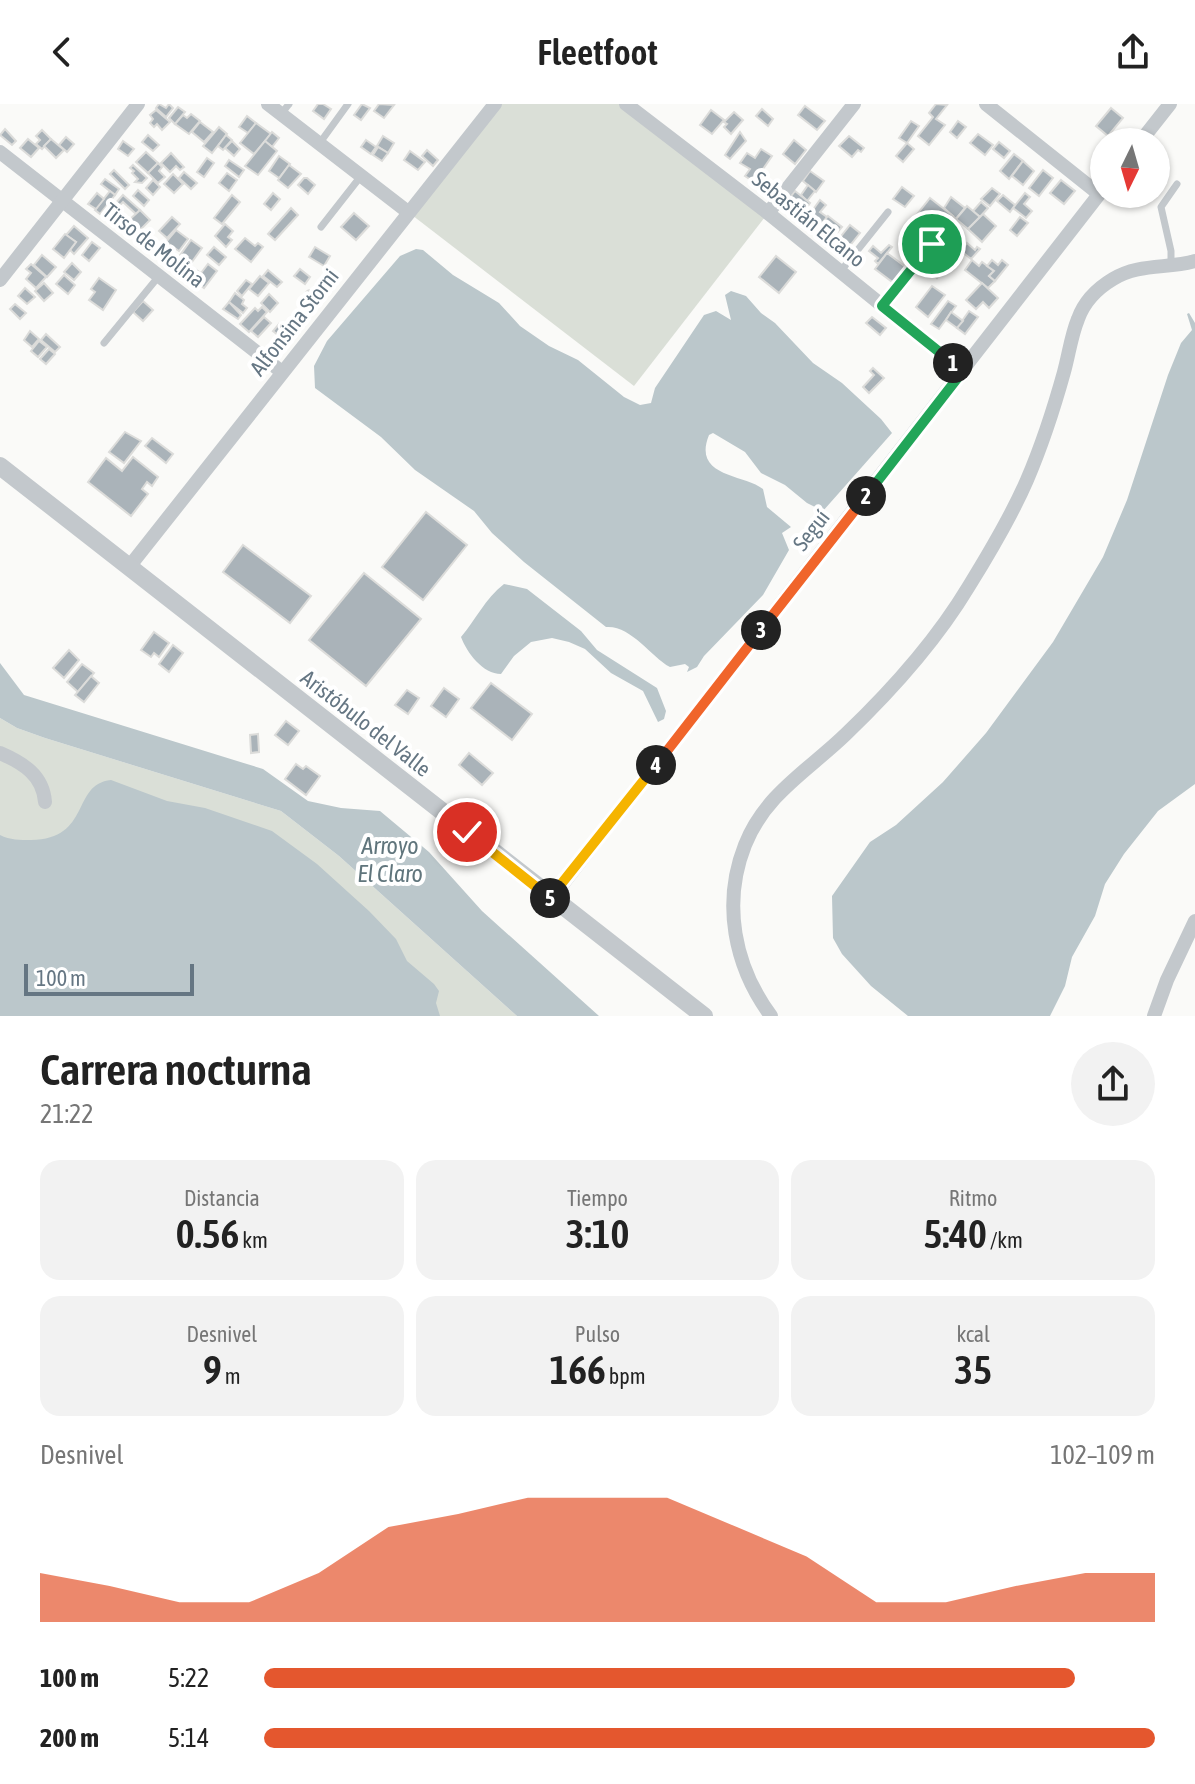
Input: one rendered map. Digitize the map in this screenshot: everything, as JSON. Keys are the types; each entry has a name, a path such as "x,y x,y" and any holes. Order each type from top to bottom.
{"street":[{"path":"0,280 138,104"},
{"path":"268,104 285,109 319,144 408,212"},
{"name":"Alfonsina Storni","path":"129,567 495,104"},
{"name":"Sebastián Elcano","path":"626,104 768,213 963,371"},
{"path":"768,213 854,104"},
{"path":"986,104 1090,182"},
{"path":"1151,128 1170,104"},
{"name":"Tirso de Molina","path":"0,152 282,372"},
{"name":"Seguí","path":"551,899 1090,207"},
{"path":"771,1016 741,962 733,911 738,868 757,820 774,796 843,737 902,676 962,599 1009,518 1027,480 1056,399 1078,318 1087,302 1115,278 1135,269 1186,265"},
{"name":"Aristóbulo del Valle","path":"0,466 704,1016"},
{"path":"0,753 22,764 36,776 44,788 45,802"},
{"path":"1154,1016 1195,921"}],"lane":[{"path":"319,144 348,104"},
{"path":"321,227 361,176"},
{"path":"1177,184 1161,207 1171,251 1186,265"},
{"path":"840,272 888,212"},
{"path":"882,306 932,244"},
{"path":"104,343 159,276"}],"shaded area":[{"path":"495,104 626,104 768,213 634,386 408,212"},
{"path":"0,718 45,738 281,811 339,856 517,1016 0,1016"}],"water":[{"path":"416,249 423,250 453,275 499,303 520,326 549,346 578,360 624,397 640,405 651,403 655,388 704,315 716,311 731,320 725,295 731,291 746,296 813,363 842,383 892,433 823,511 761,473 745,452 713,433 709,435 707,459 722,472 763,489 767,507 791,527 782,533 789,550 763,595 697,667 687,672 689,667 685,664 670,667 624,631 606,627 524,562 492,533 474,511 415,470 381,437 315,388 314,366 327,341 400,256"},
{"path":"1189,313 1195,323 1195,784 1158,811 1105,884 1095,916 1072,957 1065,986 1050,1016 908,1016 871,986 842,954 833,938 832,896 870,842 896,825 943,782 986,733 1053,642 1103,557 1127,500 1168,375 1181,343 1192,330"},
{"path":"504,584 527,589 581,631 597,650 657,688 666,711 664,719 658,722 643,691 611,673 585,649 569,642 552,638 531,642 514,656 501,674 482,667 467,650 461,637"},
{"name":"Arroyo El Claro","path":"0,663 24,695 263,769 308,801 380,811 429,852 482,911 599,1016 517,1016 339,856 281,811 45,738 0,718"},
{"path":"111,780 167,801 205,808 272,831 317,864 396,939 407,961 439,991 436,1003 440,1016 0,1016 0,835 31,840 64,831 73,822 90,791"}],"building":[{"path":"159,104 166,108 169,104 173,108 166,117 156,108"},
{"path":"318,104 331,109 324,119 313,111"},
{"path":"362,104 370,108 361,120 354,115"},
{"path":"379,104 394,105 384,118 374,111"},
{"path":"936,104 947,105 936,119 945,125 929,145 918,136 933,117 929,113"},
{"path":"805,106 825,121 817,130 798,115"},
{"path":"178,107 185,112 175,124 169,118"},
{"path":"1111,108 1123,118 1115,128 1096,126"},
{"path":"762,109 773,119 768,126 756,116"},
{"path":"156,110 170,122 162,130 157,124 154,127 150,123 153,119 150,115"},
{"path":"711,110 724,120 712,134 700,125"},
{"path":"734,112 743,120 731,134 724,127 727,124 724,122"},
{"path":"191,114 200,121 189,134 175,124 183,115 187,118"},
{"path":"247,116 256,123 248,133 239,127"},
{"path":"911,121 919,126 907,143 899,138"},
{"path":"958,121 966,127 957,138 950,132"},
{"path":"200,122 213,132 204,142 192,132"},
{"path":"256,123 271,134 254,154 240,143"},
{"path":"219,127 227,134 212,153 203,146"},
{"path":"5,129 16,141 12,145 0,135"},
{"path":"42,130 51,139 42,149 36,144 40,140 36,136"},
{"path":"272,132 279,138 272,147 265,141"},
{"path":"740,132 746,141 730,159 725,155"},
{"path":"978,134 993,145 985,155 970,143"},
{"path":"148,135 159,145 153,151 142,142"},
{"path":"226,135 232,140 223,150 218,146"},
{"path":"383,136 394,143 388,153 377,146"},
{"path":"849,136 864,148 852,157 839,146"},
{"path":"66,137 74,144 67,152 59,145"},
{"path":"28,139 39,148 31,157 20,148"},
{"path":"51,139 64,150 56,158 44,146"},
{"path":"366,140 376,147 371,154 361,147"},
{"path":"794,140 806,150 795,164 783,154"},
{"path":"123,141 134,149 128,156 118,149"},
{"path":"232,141 240,149 234,156 225,148"},
{"path":"265,141 277,151 258,175 245,166"},
{"path":"999,142 1010,151 1004,158 993,149"},
{"path":"907,143 914,149 903,162 896,156"},
{"path":"378,147 388,153 382,161 373,155"},
{"path":"761,149 772,156 754,182 745,176 750,169 740,163 747,153 755,158"},
{"path":"427,150 438,160 433,166 422,156"},
{"path":"410,151 425,162 418,170 404,160"},
{"path":"146,152 158,163 148,173 136,162"},
{"path":"171,153 184,167 180,170 176,166 170,172 161,163"},
{"path":"1014,154 1023,161 1009,179 1000,171"},
{"path":"279,156 290,164 279,178 269,171"},
{"path":"207,158 214,163 204,177 197,172"},
{"path":"229,160 244,170 239,177 225,166"},
{"path":"1023,161 1034,171 1023,185 1012,176"},
{"path":"158,163 162,167 159,171 165,177 158,183 148,173"},
{"path":"133,165 147,178 142,183 135,182 138,179 130,168"},
{"path":"289,165 301,174 288,188 278,180"},
{"path":"114,170 129,185 125,189 110,174"},
{"path":"1043,170 1053,178 1039,196 1029,188"},
{"path":"810,171 824,181 816,192 803,181"},
{"path":"184,172 197,183 191,189 179,178"},
{"path":"227,173 237,180 229,191 219,183"},
{"path":"173,174 183,184 174,193 164,184"},
{"path":"304,178 315,185 308,194 298,185"},
{"path":"105,179 119,189 115,195 101,184"},
{"path":"153,180 160,187 153,195 146,188"},
{"path":"1061,180 1075,191 1064,204 1050,193"},
{"path":"808,185 815,191 807,201 801,195"},
{"path":"902,187 914,196 905,207 893,199"},
{"path":"992,188 1000,194 990,206 981,199"},
{"path":"138,190 149,200 144,206 133,196"},
{"path":"110,191 115,195 100,214 95,210"},
{"path":"795,191 810,203 802,214 786,203"},
{"path":"97,193 104,199 96,209 88,204"},
{"path":"273,193 280,199 271,210 264,204"},
{"path":"1025,193 1030,197 1024,204 1032,211 1026,218 1013,208"},
{"path":"123,195 140,210 136,214 123,202 118,207 115,204"},
{"path":"232,195 240,202 222,224 214,218"},
{"path":"1003,195 1015,205 1010,212 997,201"},
{"path":"951,197 965,208 956,219 944,208"},
{"path":"930,198 953,216 945,228 928,216 919,228 911,222"},
{"path":"820,200 826,205 820,212 827,217 821,225 809,215"},
{"path":"981,202 988,208 980,217 973,211"},
{"path":"967,206 980,217 968,229 956,219"},
{"path":"291,208 298,215 275,240 268,234"},
{"path":"140,210 150,220 137,233 127,222"},
{"path":"117,211 127,219 121,227 111,219"},
{"path":"354,213 369,226 356,240 341,227"},
{"path":"983,214 996,226 982,242 968,229"},
{"path":"828,216 842,227 830,241 817,230"},
{"path":"172,217 180,224 167,238 159,231"},
{"path":"1020,217 1028,223 1017,236 1010,230"},
{"path":"225,224 233,231 228,237 232,240 226,247 215,236"},
{"path":"850,225 860,233 844,253 834,245"},
{"path":"74,226 88,238 74,254 70,250 76,242 66,235"},
{"path":"176,230 188,239 179,251 166,242"},
{"path":"65,234 76,242 64,258 53,249"},
{"path":"245,238 255,246 258,243 263,247 251,262 235,249"},
{"path":"191,240 202,248 189,266 178,258"},
{"path":"92,242 100,248 89,261 82,255"},
{"path":"967,243 975,250 977,247 980,249 971,259 961,251"},
{"path":"889,245 892,247 878,264 875,261 878,258 869,251 873,246 881,253"},
{"path":"214,247 226,257 219,265 207,255"},
{"path":"315,247 330,256 324,266 309,257"},
{"path":"936,247 952,262 937,278 921,264"},
{"path":"887,253 907,268 895,284 875,269"},
{"path":"42,255 56,267 47,277 34,265"},
{"path":"776,256 796,272 779,293 759,277"},
{"path":"972,260 979,266 982,262 994,271 989,276 995,281 988,288 965,270"},
{"path":"992,260 998,265 1002,260 1008,265 995,281 989,276 994,271 987,266"},
{"path":"72,263 81,272 74,280 64,272"},
{"path":"31,264 46,277 36,288 26,279 31,273 26,269"},
{"path":"208,264 217,271 204,288 189,277 195,269 201,273"},
{"path":"300,269 310,277 305,284 294,276"},
{"path":"268,270 282,282 277,287 263,276"},
{"path":"64,275 75,285 68,294 56,284"},
{"path":"260,276 269,283 258,296 249,289"},
{"path":"99,278 116,290 103,310 89,300 95,292 91,289"},
{"path":"246,280 252,284 242,296 237,291"},
{"path":"44,283 53,293 44,301 35,291"},
{"path":"982,283 998,298 989,308 983,302 976,309 966,300"},
{"path":"932,286 945,295 928,317 916,307"},
{"path":"25,288 35,297 27,304 18,296"},
{"path":"311,290 318,297 311,304 304,297"},
{"path":"235,293 244,300 242,304 247,308 243,313 229,302"},
{"path":"269,294 278,303 270,312 261,303"},
{"path":"143,301 153,310 143,321 133,312"},
{"path":"948,301 956,306 939,329 931,324"},
{"path":"229,302 241,315 238,319 223,309"},
{"path":"15,304 26,313 20,319 10,309"},
{"path":"262,307 267,312 249,332 240,324 255,308 258,311"},
{"path":"969,311 978,317 965,334 957,328"},
{"path":"951,312 963,321 957,328 946,320"},
{"path":"293,316 302,324 287,342 273,331 279,324 283,328"},
{"path":"264,317 271,323 258,337 251,331"},
{"path":"872,317 886,328 880,335 866,323"},
{"path":"30,331 39,339 32,347 24,340"},
{"path":"46,334 60,347 55,352 41,340"},
{"path":"39,341 47,347 38,357 31,351"},
{"path":"49,349 55,354 46,364 40,359"},
{"path":"873,368 884,378 869,393 863,387 874,375 870,371"},
{"path":"125,432 141,441 124,463 109,452"},
{"path":"152,438 173,454 166,463 145,446"},
{"path":"133,457 158,477 152,486 147,482 142,489 148,494 131,516 88,482 106,458 122,471"},
{"path":"426,512 467,545 423,600 382,567"},
{"path":"243,545 311,596 290,623 223,572"},
{"path":"364,573 421,619 366,686 309,640"},
{"path":"154,632 169,643 159,657 154,653 151,657 141,650"},
{"path":"173,645 183,653 169,672 159,664"},
{"path":"69,650 79,660 64,678 53,668"},
{"path":"82,664 94,673 78,692 67,682"},
{"path":"91,676 99,683 84,702 75,695"},
{"path":"491,683 532,714 512,740 471,708"},
{"path":"444,688 459,699 446,717 431,706"},
{"path":"407,690 419,698 408,714 395,705"},
{"path":"286,721 299,731 288,745 275,735"},
{"path":"258,734 259,752 251,753 250,735"},
{"path":"469,753 493,773 482,785 459,765"},
{"path":"296,764 303,769 306,766 320,776 306,795 285,779"}],"route":[{"path":"467,832 551,899 963,371 882,306 932,244"}]}
